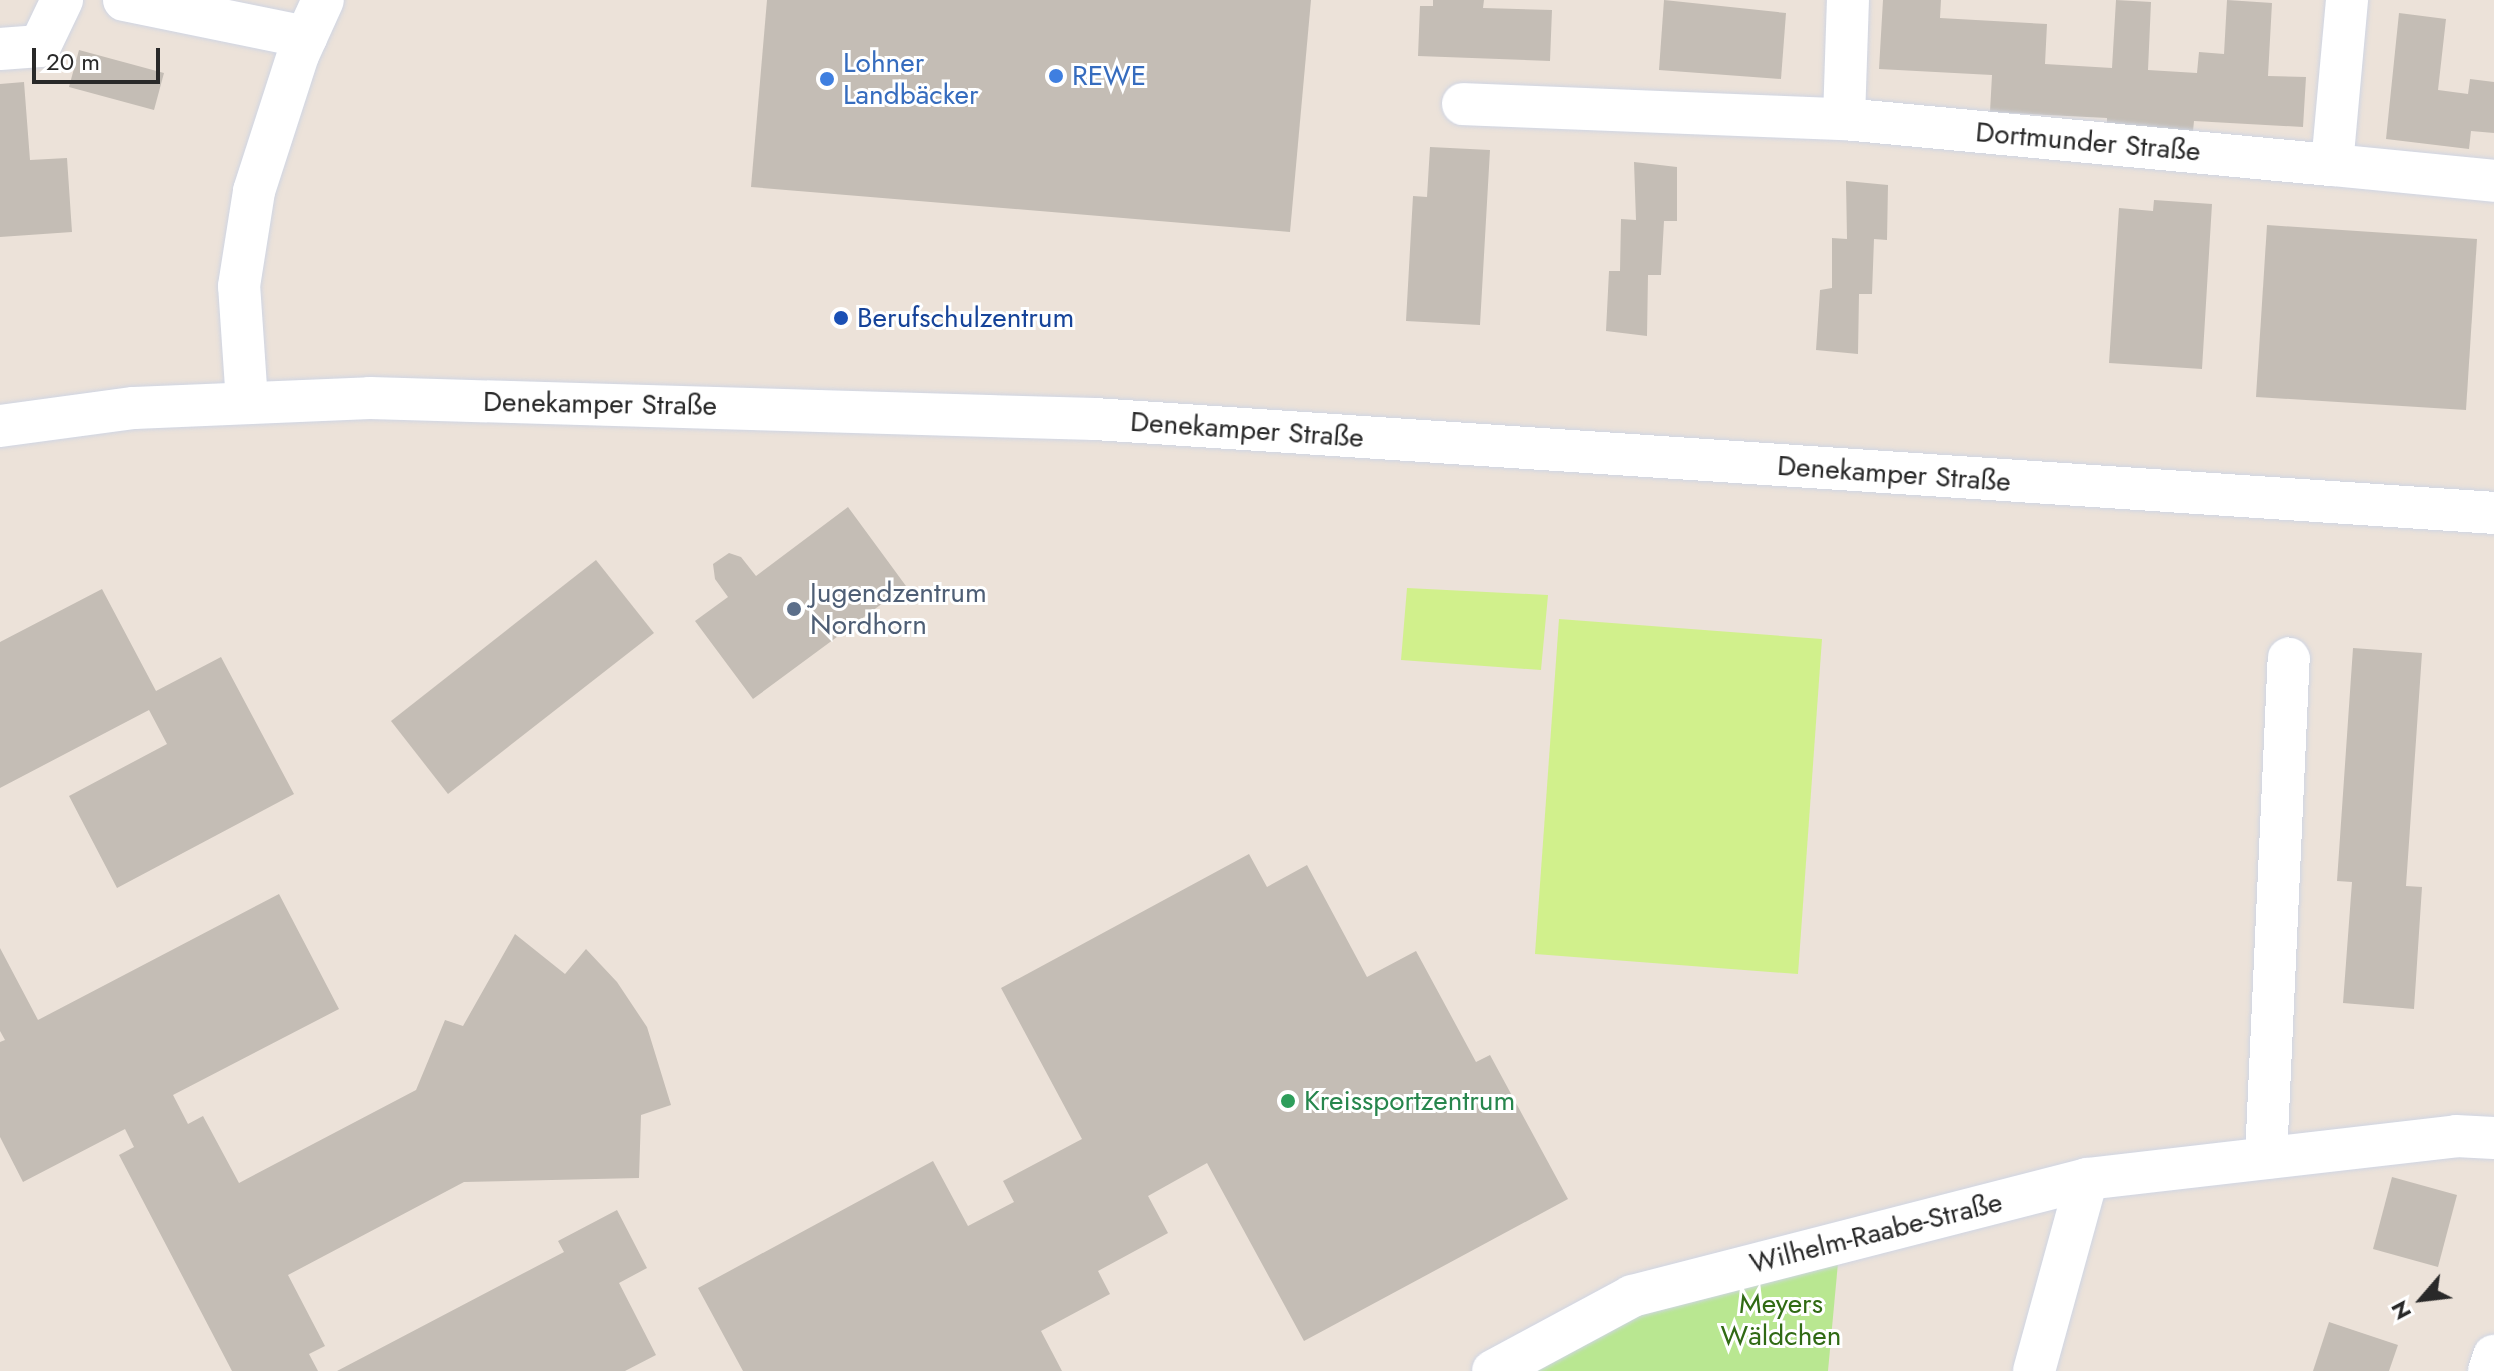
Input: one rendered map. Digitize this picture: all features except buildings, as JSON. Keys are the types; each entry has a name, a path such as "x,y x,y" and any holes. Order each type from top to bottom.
{"street":[{"path":"0,49 40,46 62,0"},
{"path":"124,0 314,18 254,191 239,286 247,402"},
{"path":"1844,119 1848,0"},
{"path":"2332,165 2347,0"},
{"name":"Dortmunder Straße","path":"1463,104 1844,119 2494,181"},
{"name":"Denekamper Straße","path":"0,426 134,408 401,399 1095,419 2494,513"},
{"path":"2266,1158 2289,659"},
{"name":"Wilhelm-Raabe-Straße","path":"1493,1371 1632,1296 2087,1179 2456,1136 2494,1138"},
{"path":"2034,1371 2087,1179"},
{"path":"2489,1371 2494,1356"}],"green space":[{"path":"1407,588 1548,595 1541,670 1401,660"},
{"path":"1559,619 1822,639 1798,974 1535,954"},
{"name":"Meyers Wäldchen","path":"1839,1252 1828,1371 1537,1371 1637,1304"}],"place":[{"name":"REWE","path":"1056,76"},
{"name":"Lohner Landbäcker","path":"827,79"},
{"name":"Berufschulzentrum","path":"841,318"},
{"name":"Jugendzentrum Nordhorn","path":"794,609"},
{"name":"Kreissportzentrum","path":"1288,1101"}]}
